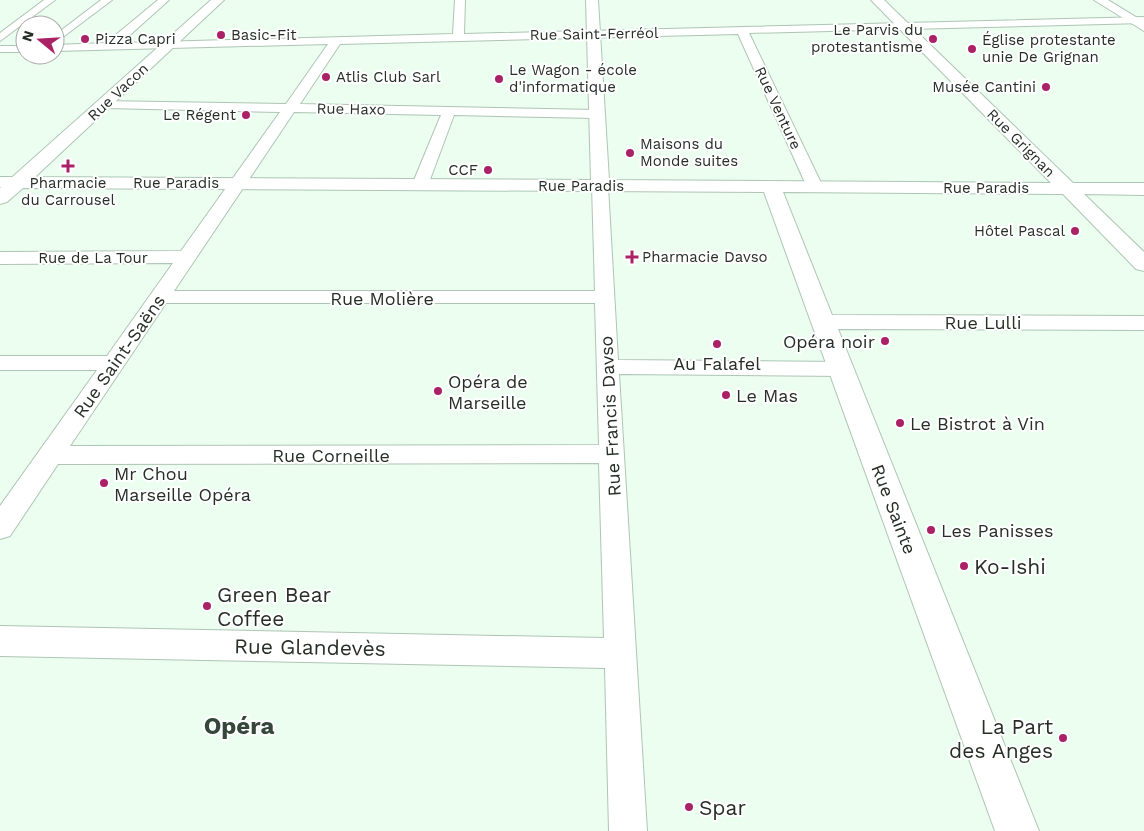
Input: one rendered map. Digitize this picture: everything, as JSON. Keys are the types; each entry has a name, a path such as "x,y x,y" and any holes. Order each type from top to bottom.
{"street":[{"path":"0,38 50,0"},
{"path":"65,32 107,0"},
{"path":"110,46 164,0"},
{"name":"Rue Vacon","path":"0,198 9,182 106,104 218,0"},
{"path":"458,37 460,0"},
{"name":"Rue Francis Davso","path":"592,0 628,831"},
{"name":"Rue Grignan","path":"877,0 1066,189 1144,264"},
{"path":"1100,0 1138,20 1144,27"},
{"name":"Rue Saint-Ferréol","path":"65,48 1138,20"},
{"name":"Rue Venture","path":"742,30 815,187"},
{"name":"Rue Saint-Saëns","path":"0,528 337,40"},
{"path":"0,50 15,49"},
{"name":"Rue Haxo","path":"106,104 596,114"},
{"path":"420,185 449,111"},
{"name":"Rue Paradis","path":"9,182 1144,189"},
{"name":"Rue Sainte","path":"771,186 1017,831"},
{"name":"Rue de La Tour","path":"0,258 187,257"},
{"name":"Rue Molière","path":"159,297 604,297"},
{"name":"Rue Lulli","path":"823,322 1144,323"},
{"path":"0,363 114,363"},
{"path":"608,366 840,369"},
{"name":"Rue Corneille","path":"50,456 611,454"},
{"name":"Rue Glandevès","path":"0,641 620,653"}],"place":[{"name":"Basic-Fit","path":"221,35"},
{"name":"Pizza Capri","path":"85,39"},
{"name":"Le Parvis du protestantisme","path":"933,39"},
{"name":"Église protestante unie De Grignan","path":"972,49"},
{"name":"Atlis Club Sarl","path":"326,77"},
{"name":"Le Wagon - école d'informatique","path":"499,79"},
{"name":"Musée Cantini","path":"1046,87"},
{"name":"Le Régent","path":"246,115"},
{"name":"Maisons du Monde suites","path":"630,153"},
{"name":"Pharmacie du Carrousel","path":"68,166"},
{"name":"CCF","path":"488,170"},
{"name":"Hôtel Pascal","path":"1075,231"},
{"name":"Pharmacie Davso","path":"632,257"},
{"name":"Opéra noir","path":"885,341"},
{"name":"Au Falafel","path":"717,344"},
{"name":"Opéra de Marseille","path":"438,391"},
{"name":"Le Mas","path":"726,395"},
{"name":"Le Bistrot à Vin","path":"900,423"},
{"name":"Mr Chou Marseille Opéra","path":"104,483"},
{"name":"Les Panisses","path":"931,530"},
{"name":"Ko-Ishi","path":"964,566"},
{"name":"Green Bear Coffee","path":"207,606"},
{"name":"La Part des Anges","path":"1063,738"},
{"name":"Spar","path":"689,807"}],"district":[{"name":"Opéra","path":"239,726"}]}
